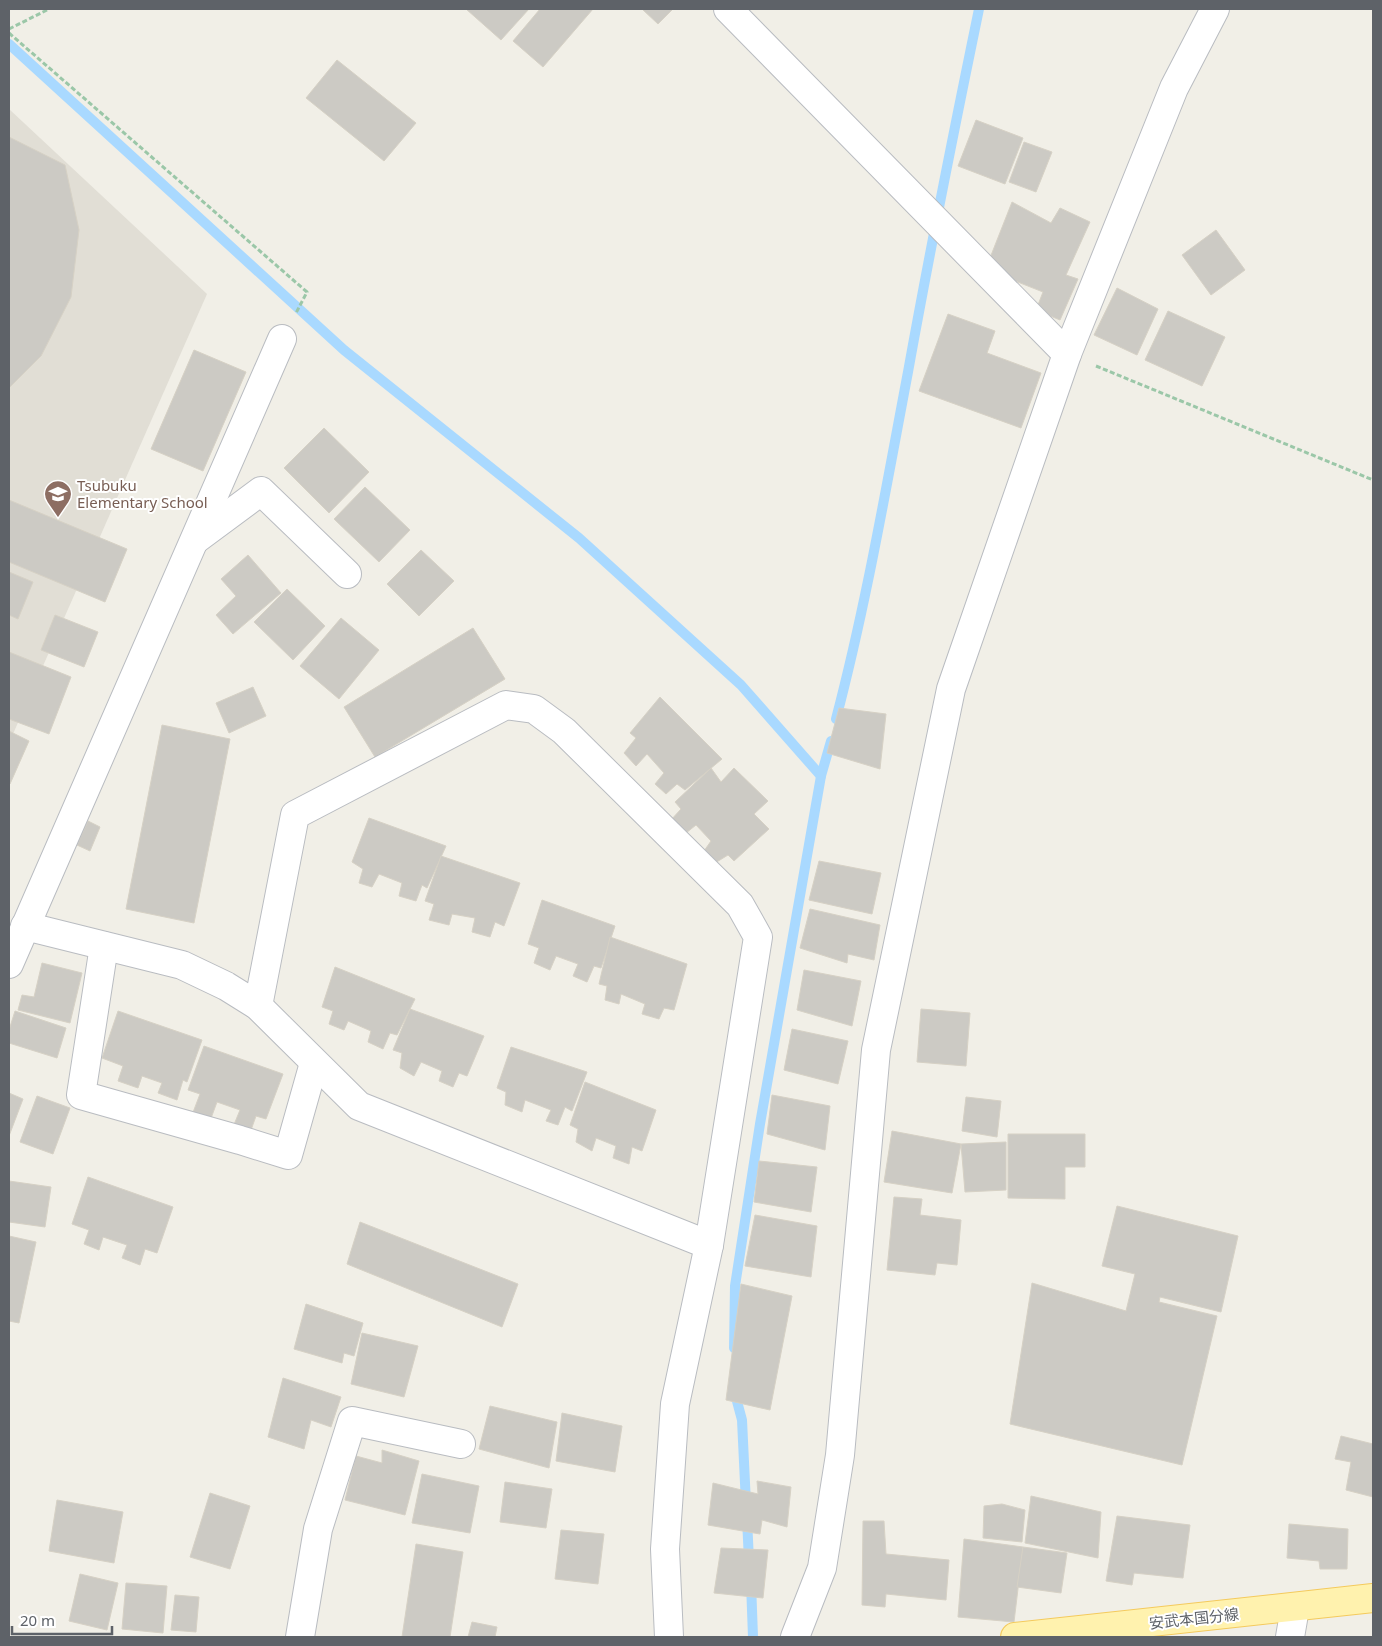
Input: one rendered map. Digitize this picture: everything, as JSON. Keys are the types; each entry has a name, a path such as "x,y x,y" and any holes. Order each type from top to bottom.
{"main road":[{"name":"安武本国分線","path":"1032,1636 1373,1598"}],"street":[{"path":"728,9 1067,354"},
{"path":"795,1637 822,1568 840,1455 876,1050 951,689 1067,354 1174,88 1215,9"},
{"path":"9,964 282,339"},
{"path":"194,541 261,491 347,574"},
{"path":"258,1006 295,815 506,705 534,708 564,731 740,905 758,937 709,1245 676,1404 665,1550 669,1637"},
{"path":"25,926 182,965 226,986 258,1006 359,1106 709,1245"},
{"path":"104,946 81,1095 288,1155 314,1063"},
{"path":"300,1637 318,1529 352,1421 461,1444"},
{"path":"1290,1637 1295,1608"}],"path":[{"path":"9,29 49,9"},
{"path":"9,33 307,292 282,339"},
{"path":"1067,354 1373,480"}],"shaded area":[{"name":"Tsubuku Elementary School","path":"9,109 207,294 9,743"}],"building":[{"path":"466,9 529,9 501,40"},
{"path":"540,9 593,9 543,67 513,41"},
{"path":"642,9 673,9 658,24"},
{"path":"337,60 416,123 384,161 306,98"},
{"path":"976,120 1023,138 1005,184 958,166"},
{"path":"9,137 65,165 79,230 71,297 41,356 9,388"},
{"path":"1024,142 1052,152 1036,192 1009,182"},
{"path":"1012,202 1051,223 1060,208 1090,222 1066,275 1078,279 1060,320 1036,310 1043,292 1000,275 988,263"},
{"path":"1216,230 1245,270 1211,295 1182,255"},
{"path":"1117,288 1158,309 1137,355 1094,335"},
{"path":"1168,311 1225,337 1202,386 1145,360"},
{"path":"948,314 995,331 987,353 1041,373 1021,428 919,391"},
{"path":"194,350 246,372 203,471 151,449"},
{"path":"324,428 369,472 329,513 284,468"},
{"path":"365,487 410,530 379,562 334,519"},
{"path":"9,500 127,549 105,602 9,562"},
{"path":"421,550 454,581 419,616 387,584"},
{"path":"248,555 281,593 233,634 216,615 236,596 221,579"},
{"path":"9,572 33,582 18,619 9,615"},
{"path":"287,589 325,626 293,660 254,622"},
{"path":"55,615 98,632 84,667 41,650"},
{"path":"341,618 379,650 339,699 300,666"},
{"path":"473,628 505,679 375,757 344,707"},
{"path":"9,652 71,677 49,734 9,719"},
{"path":"253,687 266,716 229,733 216,703"},
{"path":"660,697 722,759 685,790 677,784 666,794 655,784 664,773 647,754 636,766 624,753 636,738 630,733"},
{"path":"839,708 886,714 880,769 827,753"},
{"path":"162,725 230,739 194,923 126,909"},
{"path":"9,731 29,741 10,784 9,783"},
{"path":"711,768 721,782 734,768 768,801 754,814 769,829 734,861 728,855 715,863 704,851 711,841 696,825 686,833 670,821 681,809 675,802"},
{"path":"369,818 446,846 427,888 422,885 416,901 399,896 402,883 379,874 372,887 359,883 363,869 352,862"},
{"path":"88,821 100,827 90,851 77,845"},
{"path":"441,856 520,883 504,926 495,922 490,937 472,932 475,918 452,914 449,925 429,920 434,904 425,901"},
{"path":"819,861 881,873 872,914 809,900"},
{"path":"542,900 615,926 601,968 594,966 587,982 573,976 578,964 556,956 550,970 534,963 539,948 528,944"},
{"path":"810,909 880,925 874,960 848,954 847,963 800,948"},
{"path":"610,937 687,964 674,1010 664,1008 659,1019 642,1014 645,1004 621,994 619,1004 605,1000 607,986 599,984"},
{"path":"42,963 82,973 70,1023 18,1010 22,995 34,997"},
{"path":"335,967 415,999 397,1035 390,1033 383,1049 368,1042 371,1031 348,1021 344,1030 329,1024 333,1011 322,1007"},
{"path":"804,970 861,981 852,1026 797,1010"},
{"path":"410,1009 484,1036 467,1076 459,1073 453,1087 439,1081 442,1071 421,1062 414,1076 400,1068 402,1053 393,1050"},
{"path":"921,1009 970,1013 966,1066 917,1062"},
{"path":"15,1011 66,1028 57,1058 9,1043 9,1030"},
{"path":"118,1011 202,1040 187,1082 183,1080 177,1100 158,1093 162,1083 142,1076 138,1088 118,1081 123,1066 102,1058"},
{"path":"792,1029 848,1041 838,1084 784,1070"},
{"path":"204,1046 283,1074 266,1119 256,1116 250,1133 233,1127 240,1110 217,1102 210,1121 192,1115 200,1094 188,1090"},
{"path":"511,1047 587,1072 572,1111 565,1107 558,1125 546,1121 551,1110 525,1100 522,1112 505,1105 506,1092 497,1088"},
{"path":"585,1082 656,1110 642,1151 632,1147 629,1164 613,1158 616,1146 596,1138 592,1151 576,1142 578,1129 570,1125"},
{"path":"9,1093 23,1099 9,1136"},
{"path":"772,1095 830,1106 825,1150 767,1134"},
{"path":"37,1096 70,1108 53,1154 20,1142"},
{"path":"966,1097 1001,1101 997,1137 962,1131"},
{"path":"892,1131 961,1144 952,1193 884,1182"},
{"path":"1008,1134 1085,1134 1085,1167 1065,1167 1065,1199 1008,1198"},
{"path":"1006,1142 1006,1190 965,1192 961,1144"},
{"path":"759,1161 817,1167 811,1212 754,1202"},
{"path":"88,1177 173,1207 157,1253 145,1249 140,1265 122,1258 127,1245 103,1237 99,1250 84,1244 89,1230 72,1224"},
{"path":"9,1181 51,1187 45,1227 9,1222"},
{"path":"894,1197 922,1199 920,1215 961,1220 957,1265 937,1263 935,1275 887,1270"},
{"path":"1117,1206 1238,1236 1221,1312 1160,1297 1159,1302 1217,1316 1182,1465 1010,1424 1032,1283 1126,1311 1135,1274 1102,1266"},
{"path":"755,1215 817,1226 811,1277 745,1266"},
{"path":"360,1222 518,1284 502,1327 347,1264"},
{"path":"9,1236 36,1242 19,1323 9,1321"},
{"path":"741,1284 792,1296 770,1410 726,1400"},
{"path":"306,1304 363,1323 354,1356 344,1353 342,1363 294,1349"},
{"path":"362,1333 418,1346 404,1397 351,1384"},
{"path":"283,1378 341,1397 331,1427 311,1420 304,1449 268,1437"},
{"path":"490,1406 557,1422 549,1468 479,1449"},
{"path":"562,1413 622,1426 615,1472 556,1461"},
{"path":"1341,1436 1373,1444 1373,1497 1346,1490 1351,1462 1335,1459"},
{"path":"382,1450 419,1461 405,1515 345,1500 356,1456 382,1463"},
{"path":"422,1474 479,1486 470,1533 412,1523"},
{"path":"757,1481 791,1487 787,1527 762,1520 760,1534 708,1525 713,1483 758,1494"},
{"path":"505,1482 552,1489 546,1528 500,1522"},
{"path":"210,1493 250,1506 230,1569 190,1557"},
{"path":"1031,1496 1101,1512 1098,1558 1025,1543"},
{"path":"57,1500 123,1512 114,1563 49,1551"},
{"path":"1002,1504 1025,1510 1022,1542 983,1538 984,1506"},
{"path":"1117,1516 1190,1525 1183,1578 1134,1573 1132,1585 1106,1581"},
{"path":"863,1521 884,1521 886,1554 949,1560 946,1600 886,1594 885,1607 862,1605"},
{"path":"1289,1524 1348,1529 1347,1569 1320,1569 1319,1561 1287,1558"},
{"path":"561,1530 604,1534 598,1584 555,1579"},
{"path":"964,1539 1023,1547 1014,1622 958,1617"},
{"path":"416,1544 463,1552 450,1637 402,1637"},
{"path":"1023,1547 1067,1553 1061,1593 1017,1587"},
{"path":"721,1548 768,1550 763,1598 714,1593"},
{"path":"80,1574 118,1583 107,1630 69,1621"},
{"path":"126,1583 167,1586 163,1633 122,1629"},
{"path":"175,1595 199,1597 196,1632 171,1630"},
{"path":"472,1622 497,1627 495,1637 468,1637"}],"waterway":[{"path":"836,719 857,633 875,546 979,9"},
{"path":"9,44 344,350 579,538 741,685 821,776"},
{"path":"734,1348 735,1286 760,1124 821,776 831,741"},
{"path":"734,1390 742,1420 746,1504"},
{"path":"747,1518 749,1561"},
{"path":"751,1583 753,1637"}],"place":[{"name":"Tsubuku Elementary School","path":"58,518"}]}
